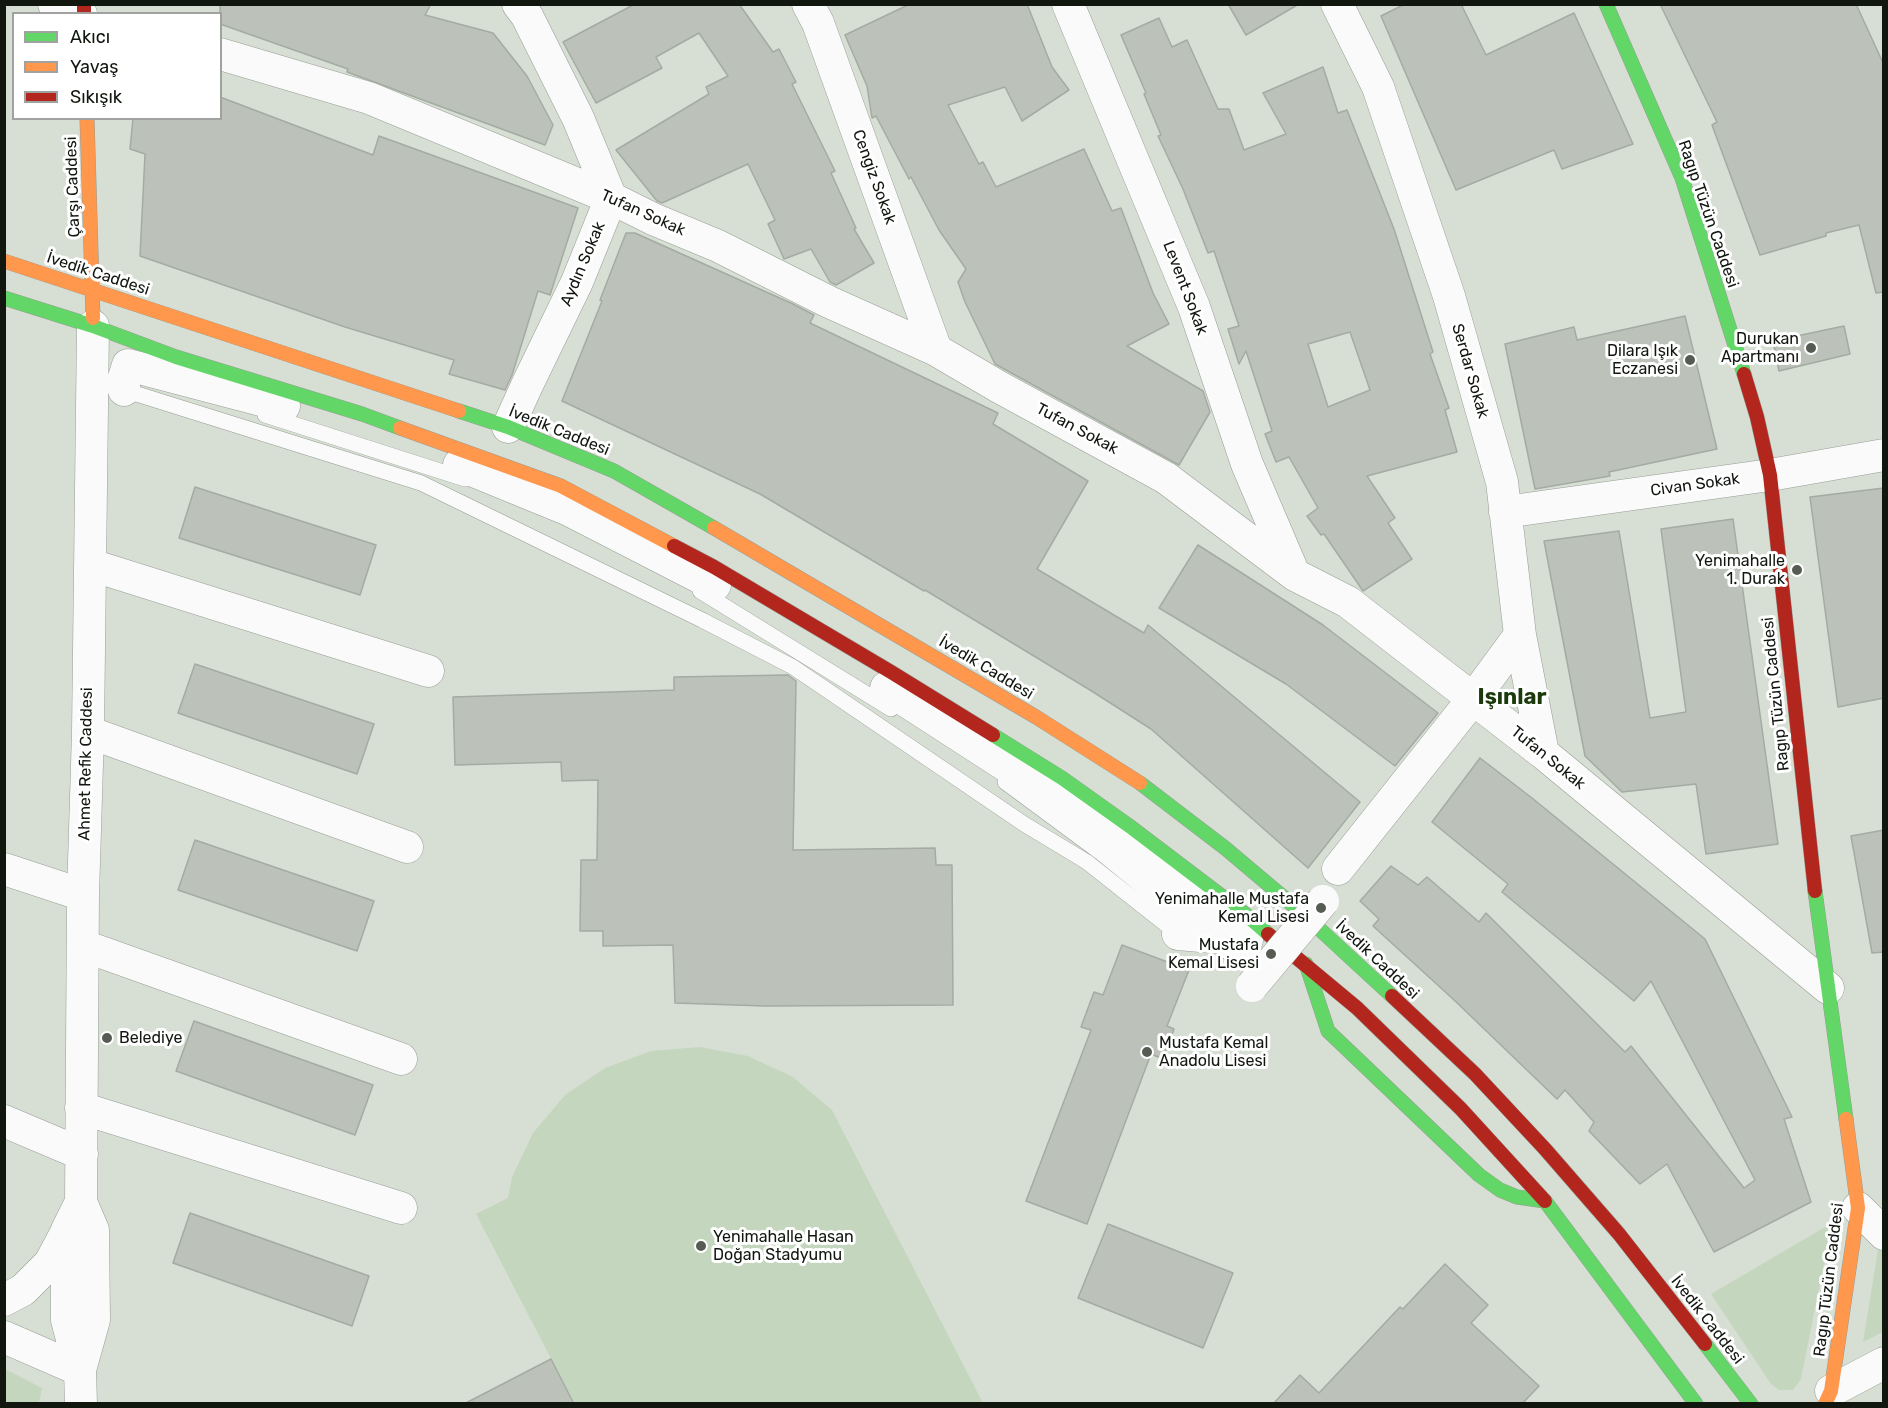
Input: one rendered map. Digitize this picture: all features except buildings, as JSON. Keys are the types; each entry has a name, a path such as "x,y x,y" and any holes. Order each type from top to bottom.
{"main road":[{"name":"Ragıp Tüzün Caddesi","path":"1606,4 1682,178 1757,417 1770,475 1807,830 1858,1208 1828,1397"},
{"name":"Çarşı Caddesi","path":"87,120 93,326"},
{"name":"İvedik Caddesi","path":"4,261 508,427 614,471 827,593 1036,717 1140,783 1225,848 1301,912 1475,1074 1545,1149 1619,1234 1751,1404"},
{"path":"4,298 93,326 176,357 362,414 561,486 714,567 891,672 1062,778 1244,913 1290,954 1306,964 1357,1008 1461,1108 1545,1201 1696,1404"},
{"path":"1306,964 1328,1031 1479,1175 1500,1190 1517,1197 1545,1201"}],"street":[{"path":"54,4 76,12"},
{"path":"518,4 527,16 578,118 611,198"},
{"name":"Cengiz Sokak","path":"808,4 818,23 936,350"},
{"name":"Levent Sokak","path":"1068,4 1194,307 1247,464 1295,575"},
{"name":"Serdar Sokak","path":"1337,4 1378,87 1449,296 1502,482 1520,635 1543,753"},
{"name":"Tufan Sokak","path":"222,55 369,98 611,198 653,219 718,246 829,302 936,350 1166,478 1295,575 1348,602 1543,753 1828,988"},
{"name":"Aydın Sokak","path":"508,427 577,282 611,198"},
{"name":"Ahmet Refik Caddesi","path":"80,1370 94,1320 93,1230 81,1202 83,895 88,732 93,326"},
{"path":"124,390 124,378 128,365 332,418 482,474 568,510 750,604 903,699 1036,785 1137,855 1247,940 1191,935"},
{"name":"Civan Sokak","path":"1505,512 1770,475 1884,455"},
{"path":"90,565 428,671"},
{"path":"1338,869 1473,699 1520,635"},
{"path":"88,732 407,847"},
{"path":"4,869 83,895"},
{"path":"1252,986 1323,902"},
{"path":"84,946 401,1059"},
{"path":"81,1108 401,1208"},
{"path":"4,1121 82,1154"},
{"name":"Ahmet Refik Caddesi","path":"81,1202 67,1230 67,1320 80,1370 81,1404"},
{"path":"1858,1208 1884,1234"},
{"path":"4,1300 23,1290 50,1263 67,1230"},
{"path":"4,1337 80,1370"},
{"path":"1828,1397 1884,1364"}],"lane":[{"path":"176,357 217,400 459,476 529,504 621,547 687,582 990,772 1101,853 1191,935"},
{"path":"124,390 422,483 793,667 1024,824 1087,861 1191,935 1229,953 1306,964"}],"green space":[{"name":"Yenimahalle Hasan Doğan Stadyumu","path":"700,1047 748,1056 793,1077 832,1110 983,1403 574,1403 476,1214 508,1198 512,1177 533,1133 565,1095 605,1068 651,1051"},
{"path":"1832,1223 1801,1379 1793,1390 1779,1390 1771,1384 1711,1294"},
{"path":"1879,1244 1884,1249 1883,1332 1863,1342"},
{"path":"5,1369 42,1388 39,1403 5,1403"}],"traffic: fast":[{"path":"1606,4 1682,178 1744,374"},
{"path":"4,298 93,326 176,357 362,414 400,428"},
{"path":"459,411 508,427 614,471 714,528"},
{"path":"993,735 1062,778 1128,825 1244,913 1268,934"},
{"path":"1140,783 1225,848 1301,912 1392,996"},
{"path":"1815,891 1846,1119"},
{"path":"1306,964 1328,1031 1479,1175 1500,1190 1517,1197 1545,1201"},
{"path":"1545,1201 1696,1404"},
{"path":"1705,1344 1751,1404"}],"traffic: slow":[{"path":"87,120 93,318"},
{"path":"4,261 459,411"},
{"path":"400,428 561,486 674,546"},
{"path":"714,528 1036,717 1140,783"},
{"path":"1825,1404 1831,1391 1858,1208 1846,1119"}],"traffic: jam":[{"path":"84,4 84,12"},
{"path":"1744,374 1757,417 1770,475 1815,891"},
{"path":"674,546 714,567 993,735"},
{"path":"1268,934 1357,1008 1461,1109 1545,1201"},
{"path":"1392,996 1475,1074 1545,1149 1619,1234 1705,1344"}],"place":[{"name":"Durukan Apartmanı","path":"1811,348"},
{"name":"Dilara Işık Eczanesi","path":"1690,360"},
{"name":"Yenimahalle 1. Durak","path":"1797,570"},
{"name":"Yenimahalle Mustafa Kemal Lisesi","path":"1321,908"},
{"name":"Mustafa Kemal Lisesi","path":"1271,954"},
{"name":"Belediye","path":"107,1038"},
{"name":"Mustafa Kemal Anadolu Lisesi","path":"1147,1052"},
{"name":"Yenimahalle Hasan Doğan Stadyumu","path":"701,1246"}],"district":[{"name":"Işınlar","path":"1512,698"}]}
